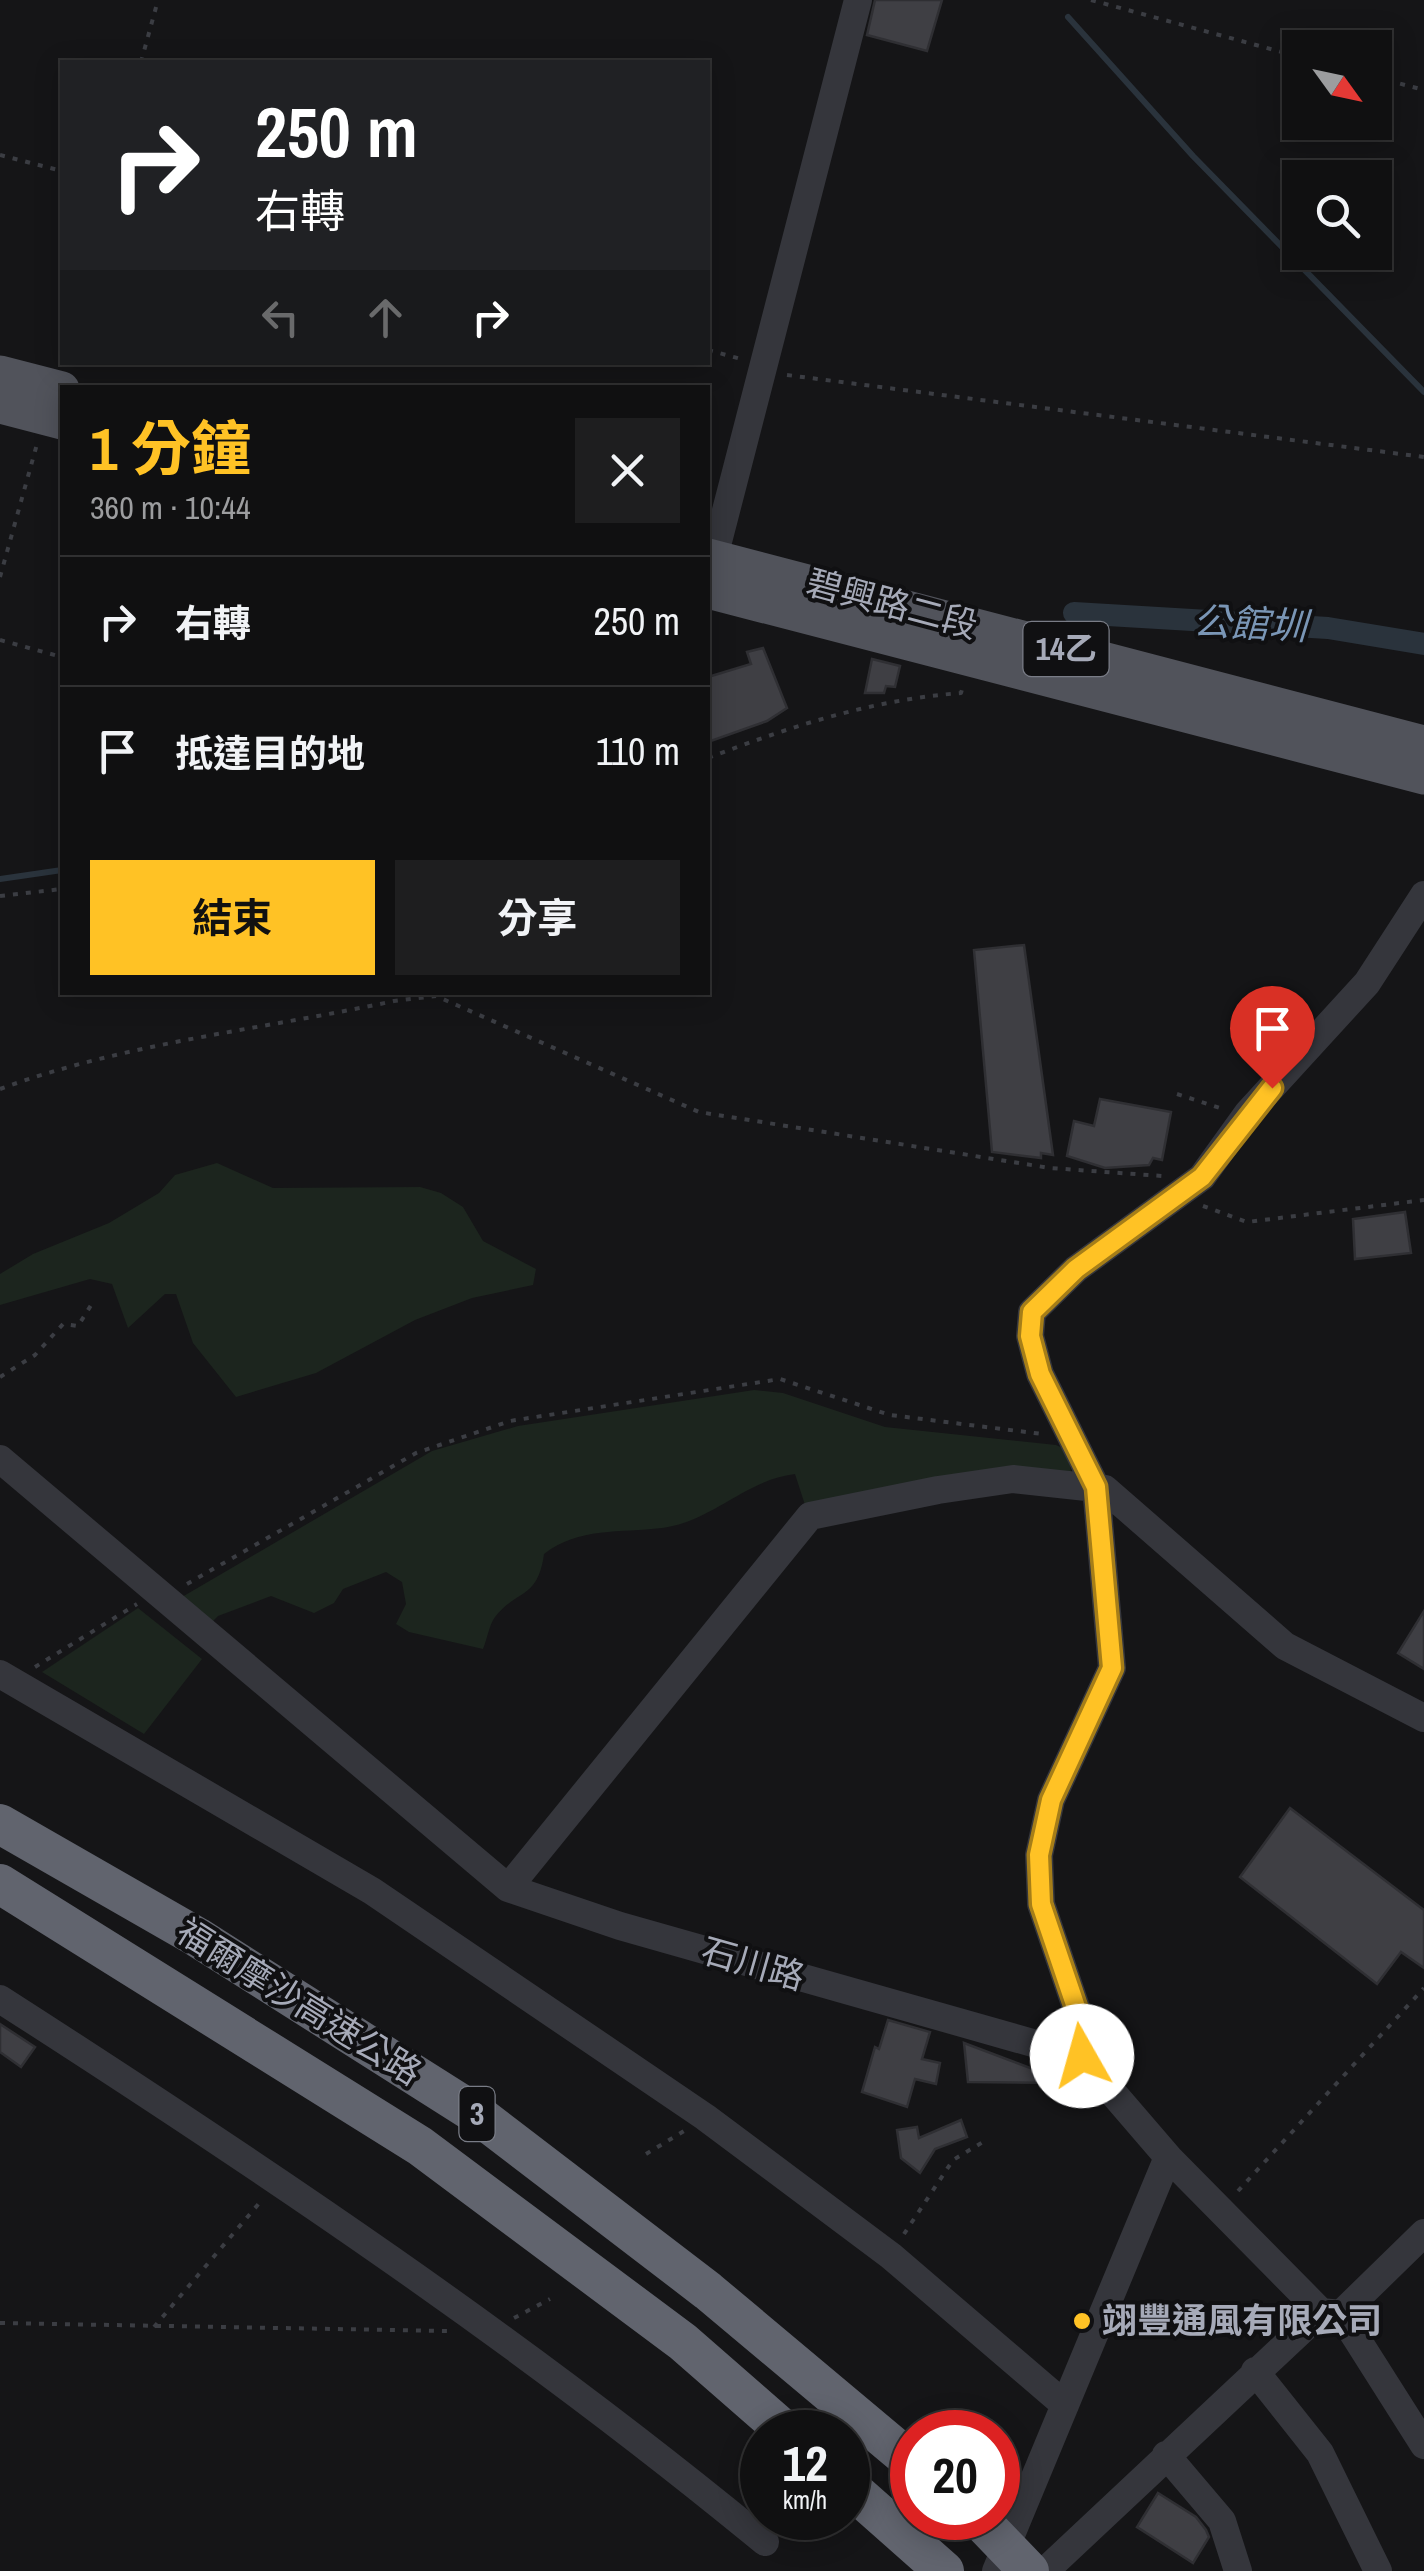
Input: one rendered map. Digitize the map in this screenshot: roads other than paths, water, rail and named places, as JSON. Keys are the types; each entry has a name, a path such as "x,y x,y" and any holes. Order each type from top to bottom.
{"highway":[{"name":"福爾摩沙高速公路","path":"0,1824 197,1937 478,2115 708,2291 890,2444"},
{"name":"福爾摩沙高速公路","path":"0,1884 420,2146 682,2342 761,2410"},
{"path":"870,2505 934,2562"},
{"path":"1000,2540 1030,2571"}],"main road":[{"path":"0,373 57,410"},
{"path":"0,406 57,410"},
{"name":"碧興路二段","path":"710,567 974,658 1424,777"},
{"name":"碧興路二段","path":"710,567 1424,743"}],"street":[{"path":"710,564 765,373 858,0"},
{"path":"1424,894 1367,983 1244,1120 1192,1185 1076,1269 1032,1312 1030,1336 1040,1374 1096,1487 1112,1668 1051,1800 1039,1855 1041,1904 1082,2025 1082,2056 1168,2157 1331,2313 1424,2445"},
{"name":"石川路","path":"0,1459 161,1599 508,1888 620,1926 1082,2056"},
{"path":"508,1888 810,1516 1013,1479 1105,1489 1157,1530 1286,1646 1424,1718"},
{"path":"6,1678 372,1891 705,2117 891,2256 1065,2406"},
{"path":"0,1999 492,2329 632,2433 765,2542"},
{"path":"996,2571 1168,2157"},
{"path":"1045,2571 1254,2371 1331,2313 1424,2233"},
{"path":"1254,2371 1320,2453 1378,2571"},
{"path":"1166,2455 1222,2521 1238,2571"}],"waterway":[{"path":"1068,17 1193,156 1424,392"},
{"name":"公館圳","path":"1074,613 1328,628 1424,644"},
{"path":"0,879 60,870"}],"place":[{"name":"翊豐通風有限公司","path":"1082,2321"}]}
